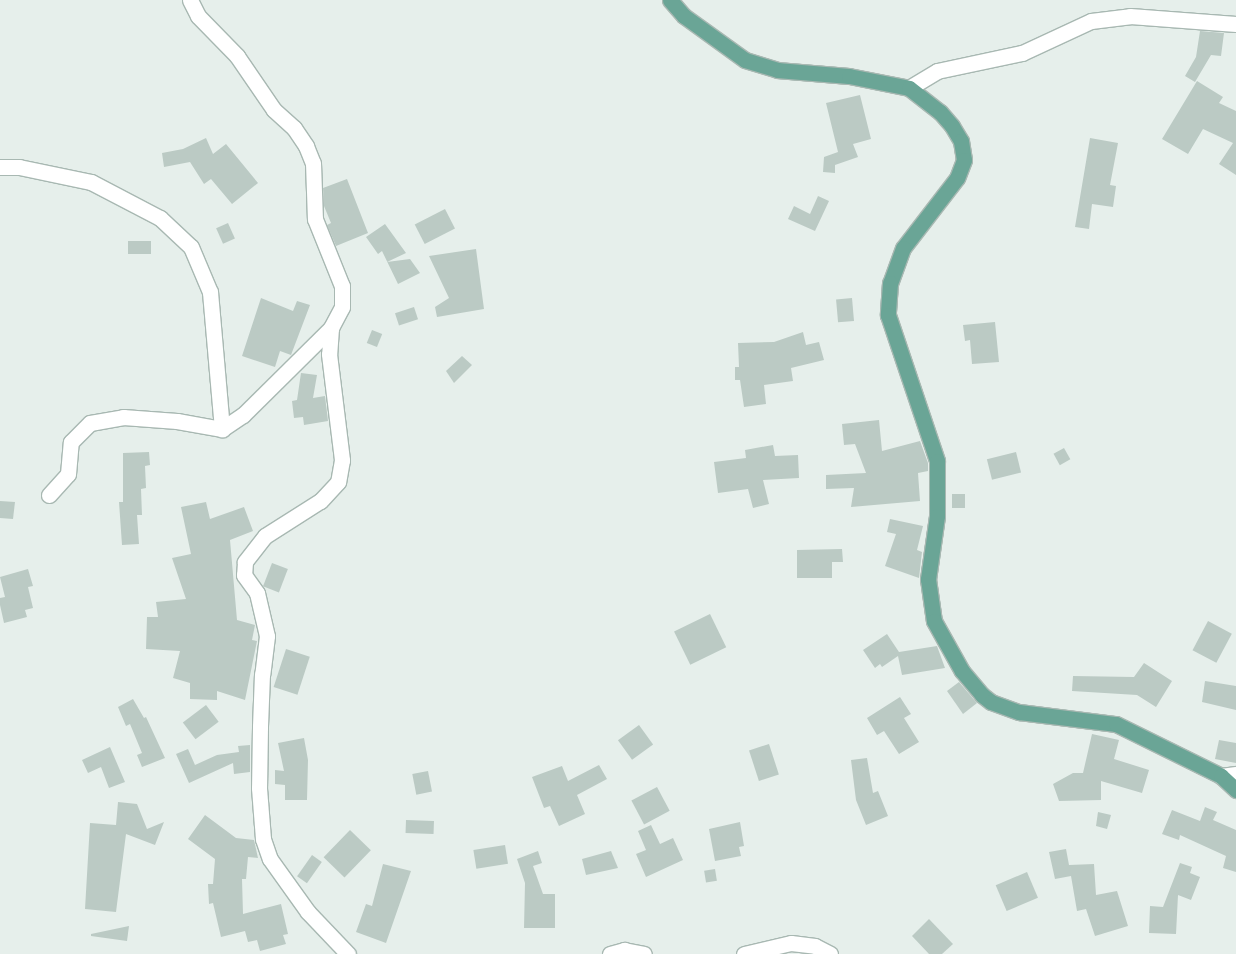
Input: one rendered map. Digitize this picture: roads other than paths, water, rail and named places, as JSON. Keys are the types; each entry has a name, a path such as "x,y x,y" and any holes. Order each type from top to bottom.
{"main road":[{"path":"670,0 697,27 745,60 777,70 849,76 909,88 940,112 952,126 961,141 964,160 956,178 903,248 895,266 889,300 891,327 937,461 937,516 928,579 934,621 962,670 991,702 1019,712 1116,724 1229,775 1236,790"}],"street":[{"path":"49,495 68,474 71,442 90,423 123,417 186,422 222,429 242,415 331,328 342,307 342,286 314,219 313,163 306,146 294,128 274,110 225,41 198,16 190,0"},
{"path":"909,88 937,71 1022,53 1092,21 1130,16 1236,24"},
{"path":"0,167 20,167 91,182 160,218 191,248 210,292 222,429"},
{"path":"331,328 331,395 342,460 338,482 320,501 265,536 245,562 244,575 256,593 268,636 262,674 260,744 263,839 270,859 308,912 348,954"},
{"path":"744,954 791,943 815,946 830,954"},
{"path":"610,954 624,950 644,954"}]}
